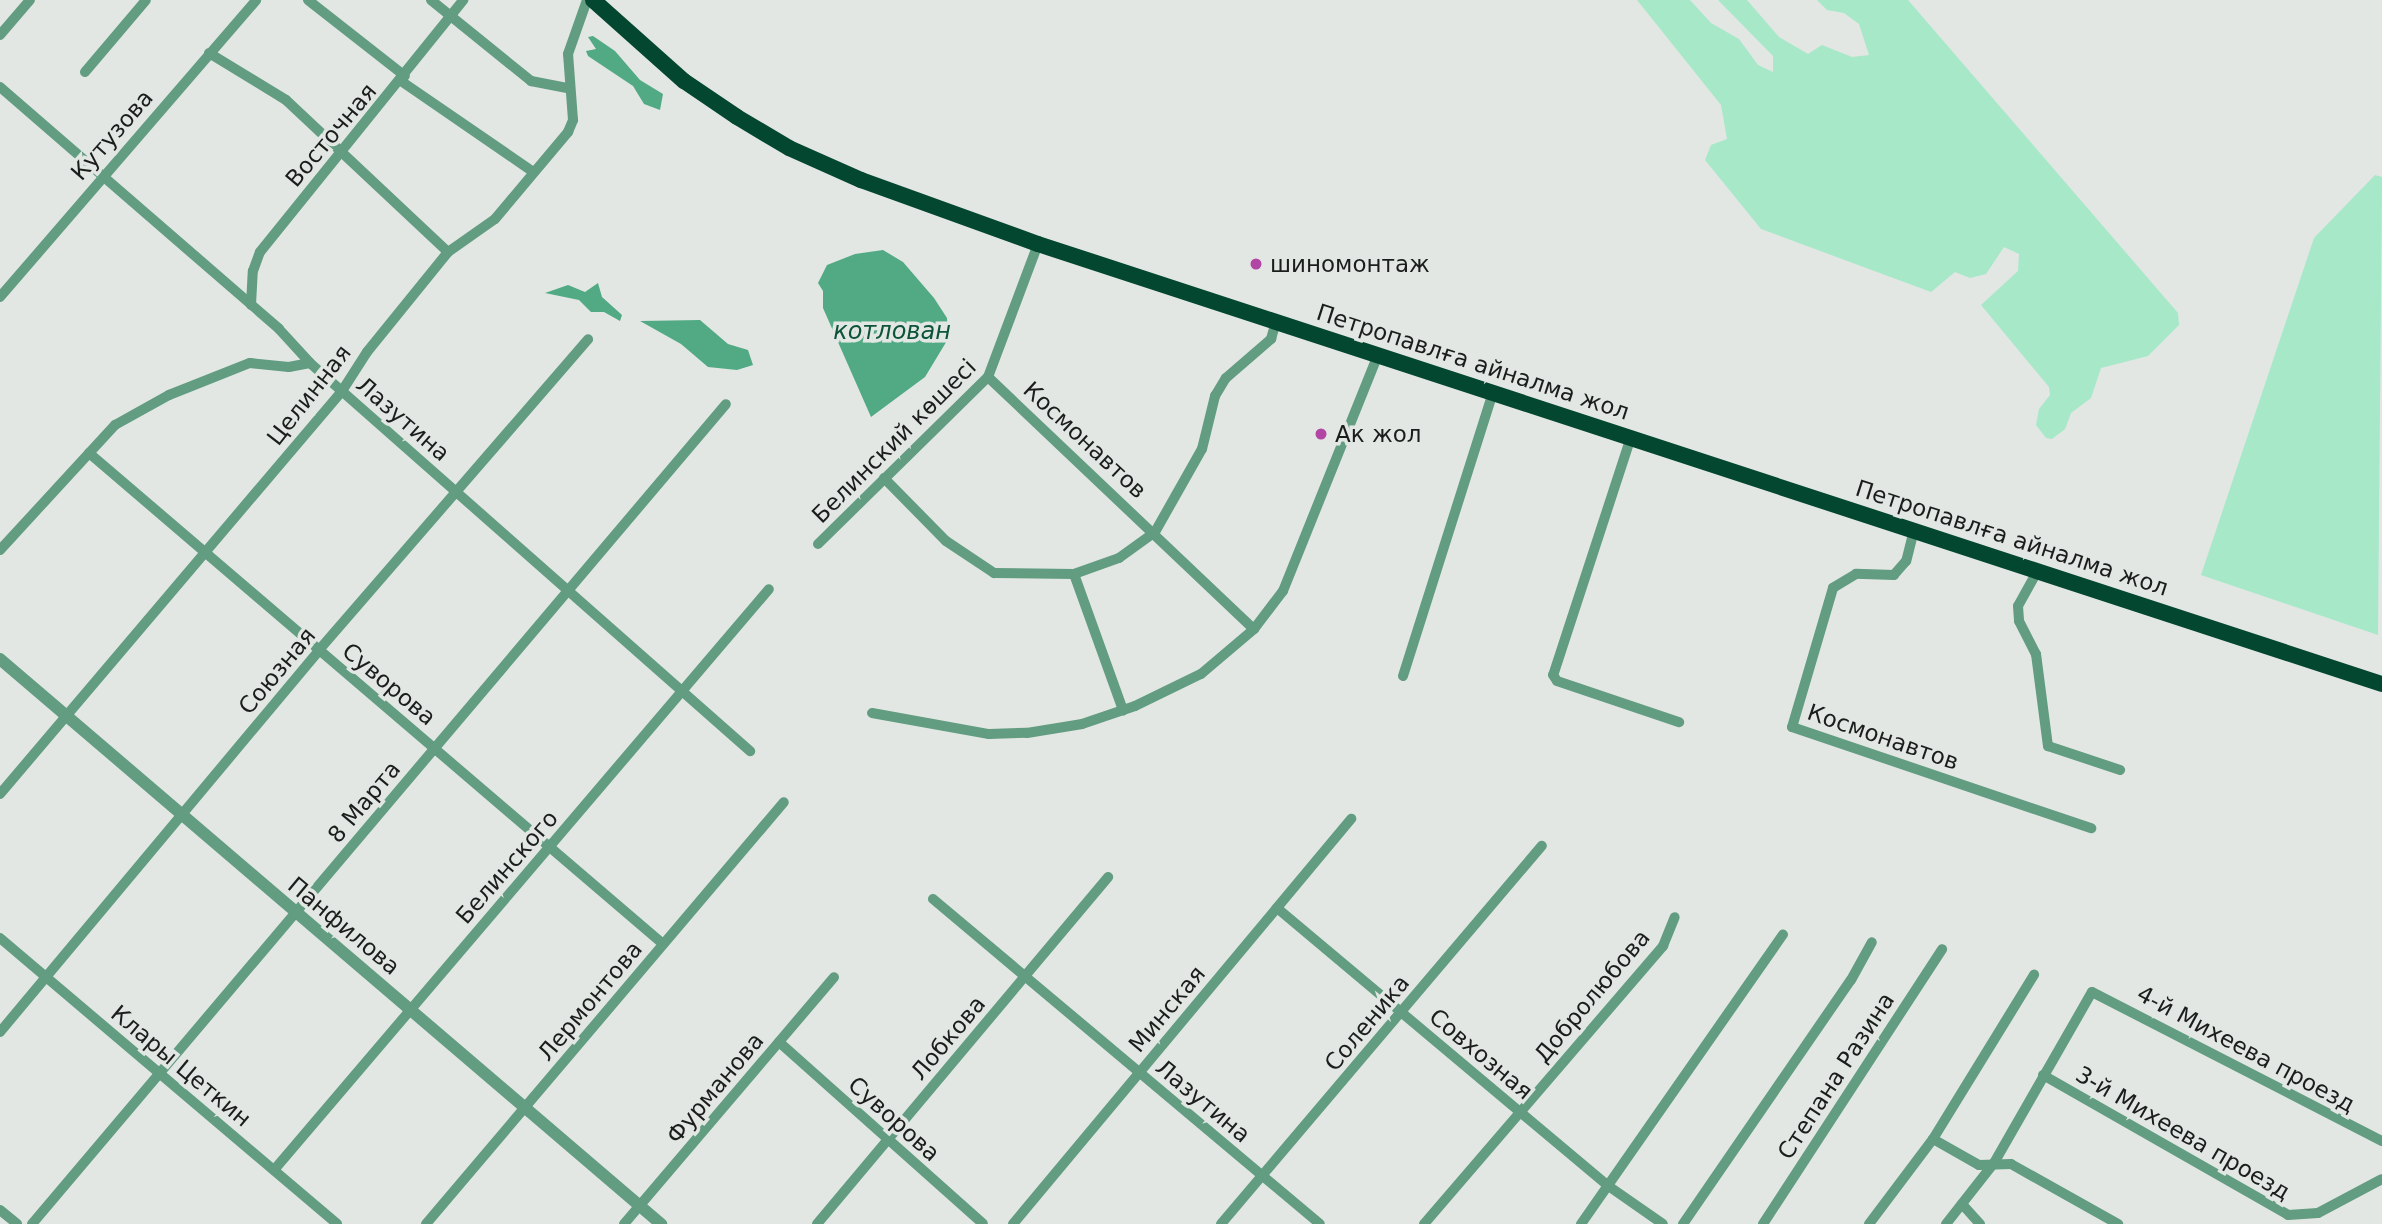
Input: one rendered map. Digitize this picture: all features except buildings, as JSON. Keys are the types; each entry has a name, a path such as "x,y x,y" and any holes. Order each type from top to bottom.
{"highway":[{"name":"Петропавлға айналма жол","path":"593,0 684,81 789,148 860,180 1038,244 2382,684"}],"street":[{"path":"0,35 30,0"},
{"path":"85,72 146,0"},
{"name":"Кутузова","path":"0,297 100,177 256,0"},
{"path":"308,0 403,79 532,171"},
{"path":"430,0 531,81 568,88"},
{"name":"Восточная","path":"251,305 253,271 260,252 403,79 463,0"},
{"name":"Целинная","path":"0,794 342,391 366,352 448,252 495,219 532,171 572,126 568,88 572,33 587,0"},
{"path":"209,53 286,100 448,252"},
{"name":"Лазутина","path":"0,87 100,177 251,305 310,363 750,751"},
{"name":"Белинский көшесі","path":"818,544 988,377 1038,244"},
{"name":"Космонавтов","path":"884,478 946,541 985,568 1005,575 1074,574 1131,552 1155,532 1202,449 1215,396 1226,377 1271,340 1276,322"},
{"name":"Союзная","path":"0,1032 319,650 588,339"},
{"path":"872,713 989,734 1082,724 1123,710 1201,674 1254,629 1283,591 1378,355"},
{"path":"0,550 115,425 169,395 250,363 289,368 310,363"},
{"name":"Космонавтов","path":"988,377 1155,532 1254,629"},
{"path":"1403,676 1493,392"},
{"name":"8 Марта","path":"32,1224 726,404"},
{"path":"1631,437 1553,676 1557,681 1679,722"},
{"name":"Суворова","path":"89,453 663,944"},
{"name":"Космонавтов","path":"1914,530 1906,561 1894,575 1856,574 1833,588 1791,727 2091,828"},
{"path":"2038,570 2018,606 2019,621 2036,654 2048,746 2120,770"},
{"path":"1074,574 1123,710"},
{"name":"Белинского","path":"274,1170 769,590"},
{"name":"Панфилова","path":"0,659 662,1224"},
{"name":"Лермонтова","path":"426,1224 784,802"},
{"name":"Минская","path":"1013,1224 1351,819"},
{"name":"Соленика","path":"1221,1224 1542,846"},
{"name":"Лобкова","path":"817,1224 1108,877"},
{"name":"Лазутина","path":"933,899 1320,1224"},
{"name":"Совхозная","path":"1277,908 1607,1185 1663,1224"},
{"name":"Добролюбова","path":"1424,1224 1663,946 1675,917"},
{"path":"1581,1224 1783,934"},
{"name":"Клары Цеткин","path":"0,938 337,1224"},
{"path":"1683,1224 1851,980 1872,942"},
{"name":"Степана Разина","path":"1763,1224 1942,949"},
{"path":"1869,1224 1933,1139 2034,975"},
{"name":"Фурманова","path":"624,1224 834,977"},
{"name":"4-й Михеева проезд","path":"2043,1075 2092,992 2382,1141"},
{"name":"Суворова","path":"779,1042 983,1224"},
{"path":"1946,1224 1994,1163 2043,1075"},
{"name":"3-й Михеева проезд","path":"2043,1075 2285,1219 2318,1213 2382,1179"},
{"path":"1933,1139 1979,1165 2011,1164 2118,1224"},
{"path":"1962,1204 1980,1224"},
{"path":"0,1210 17,1224"}],"shaded area":[{"path":"1637,0 1690,0 1711,23 1739,39 1758,65 1773,72 1773,56 1718,0 1747,0 1779,37 1808,54 1822,45 1852,57 1869,55 1859,24 1844,13 1827,10 1817,0 1908,0 2178,313 2179,325 2148,356 2101,368 2091,398 2071,413 2065,429 2052,439 2046,438 2036,425 2039,409 2050,395 2049,387 1981,305 2018,271 2019,254 2004,247 1986,274 1970,278 1955,272 1931,292 1761,229 1705,160 1711,145 1727,139 1721,105"},
{"path":"2375,175 2382,177 2378,635 2201,575 2314,238"}],"water":[{"path":"593,36 615,51 640,80 663,94 660,110 644,104 633,86 588,56 586,51 596,49 588,37"},
{"name":"котлован","path":"883,250 903,262 934,298 947,318 948,339 925,377 871,417 823,308 823,291 818,283 827,265 855,254"},
{"path":"598,283 602,297 622,315 620,321 604,312 591,312 579,300 545,293 568,285 585,292"},
{"path":"700,320 728,344 748,350 753,365 737,370 708,367 681,344 640,321"}],"place":[{"name":"шиномонтаж","path":"1256,264"},
{"name":"Ак жол","path":"1321,434"}]}
